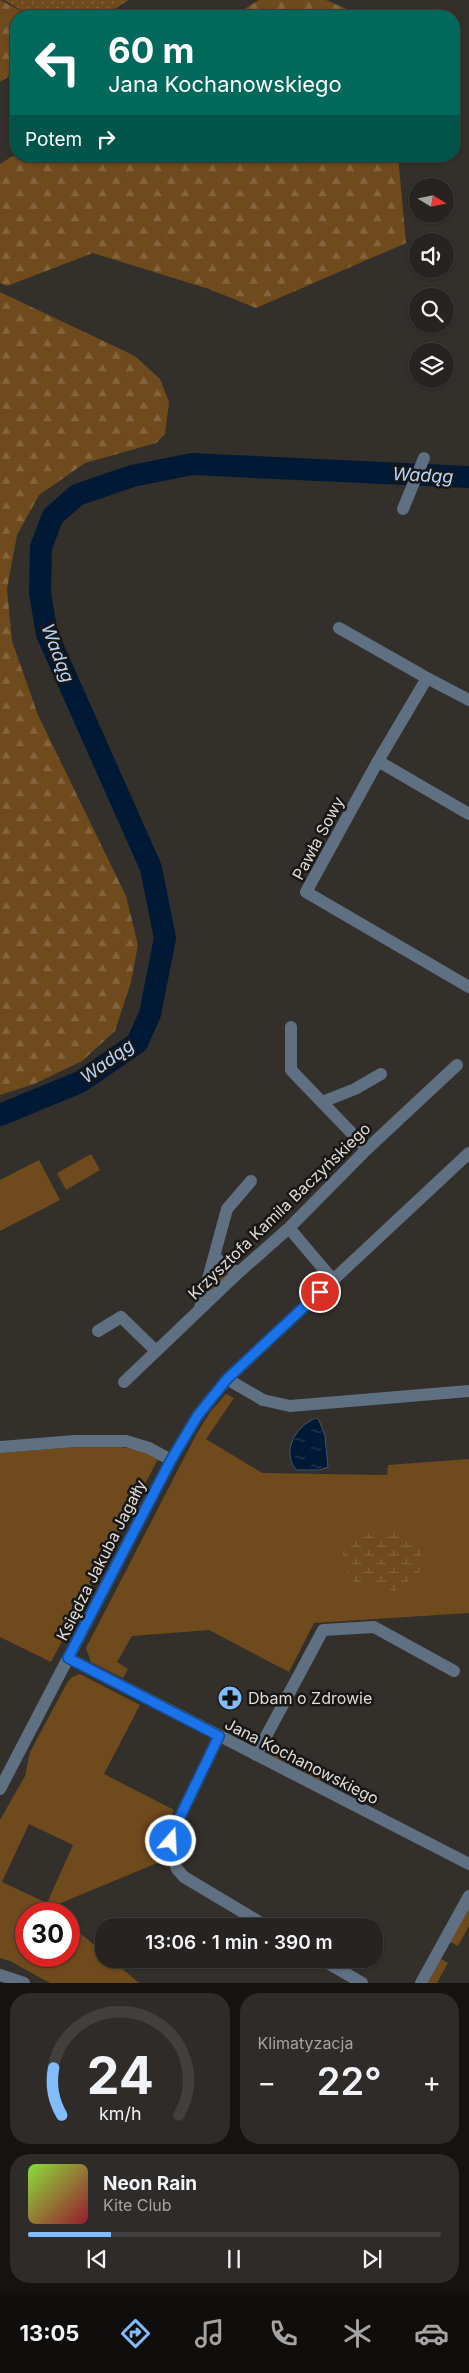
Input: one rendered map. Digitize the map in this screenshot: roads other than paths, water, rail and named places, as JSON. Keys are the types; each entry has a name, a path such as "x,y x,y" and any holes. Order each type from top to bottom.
{"street":[{"path":"403,509 424,458"},
{"path":"339,628 469,700"},
{"name":"Pawła Sowy","path":"427,678 378,761 306,892 469,987"},
{"path":"378,761 469,814"},
{"path":"290,1027 291,1070 367,1149"},
{"name":"Krzysztofa Kamila Baczyńskiego","path":"124,1382 200,1308 289,1228 367,1149 457,1065"},
{"path":"322,1102 355,1089 381,1074"},
{"name":"Księdza Jakuba Jagałły","path":"0,1789 171,1460 198,1415 227,1379 469,1153"},
{"path":"200,1308 227,1209 251,1181"},
{"path":"289,1228 333,1280"},
{"path":"214,1257 238,1273"},
{"path":"98,1332 120,1317 156,1351"},
{"path":"227,1379 263,1400 290,1406 469,1391"},
{"path":"0,1447 75,1441 126,1441 149,1448 171,1460"},
{"path":"256,1755 323,1630 374,1627 454,1671"},
{"name":"Jana Kochanowskiego","path":"68,1658 469,1864"},
{"path":"219,1736 177,1823 171,1841 172,1857 177,1869 184,1877 253,1918"},
{"path":"422,1983 469,1896"},
{"path":"336,1968 362,1983"},
{"path":"0,1975 24,1983"}],"water":[{"path":"316,1418 319,1420 325,1436 328,1467 319,1470 296,1470 290,1455 290,1447 302,1427"}],"waterway":[{"name":"Wadąg","path":"0,1115 80,1082 137,1043 150,1014 165,938 151,868 47,634 40,593 41,547 53,516 77,495 132,476 192,464 469,477"}],"place":[{"name":"Dbam o Zdrowie","path":"230,1698"}]}
